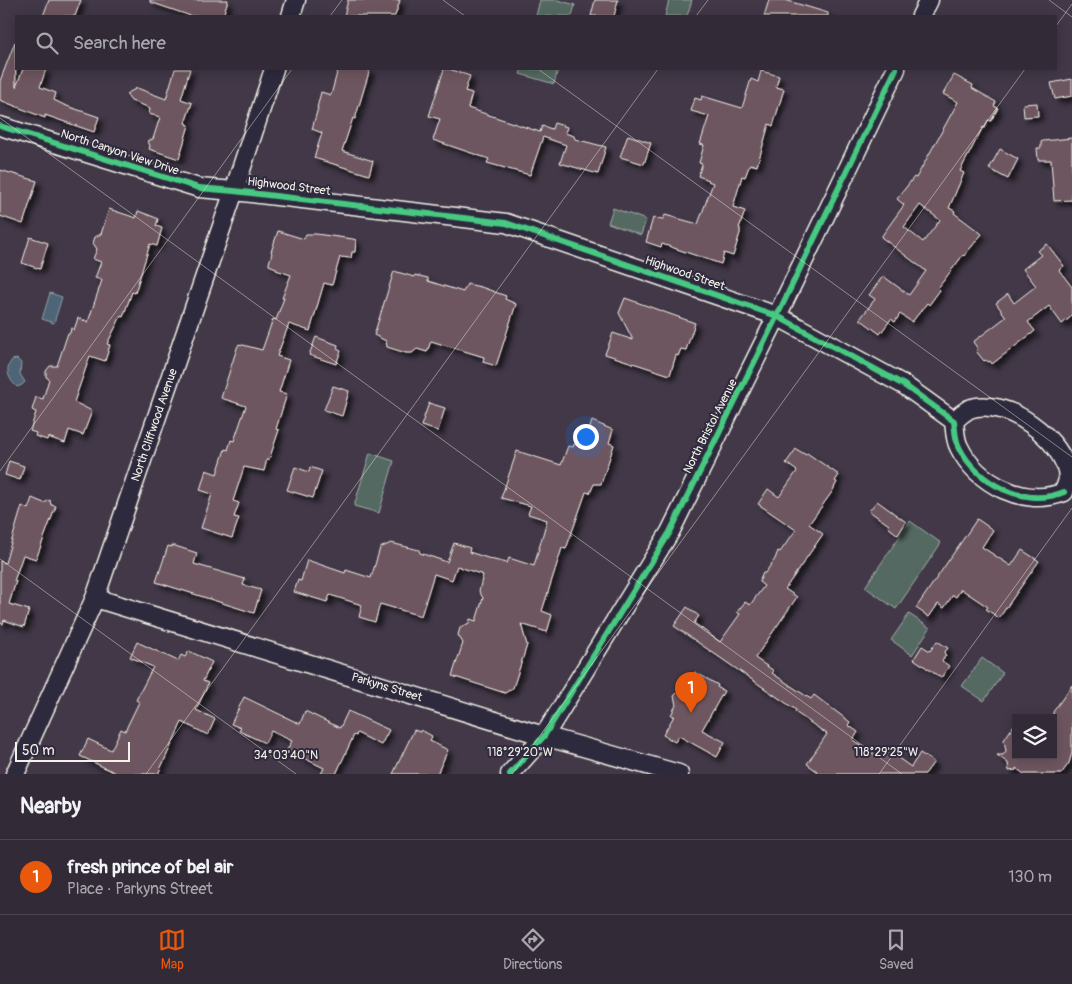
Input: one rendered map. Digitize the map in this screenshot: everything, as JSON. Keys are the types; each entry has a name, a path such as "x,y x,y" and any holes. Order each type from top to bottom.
{"street":[{"path":"291,15 296,0"},
{"path":"922,15 929,0"},
{"name":"North Cliffwood Avenue","path":"15,774 95,598 274,70"},
{"name":"North Bristol Avenue","path":"510,774 544,736 670,532 778,316 896,70"},
{"name":"North Canyon View Drive","path":"0,126 199,188 234,191"},
{"name":"Highwood Street","path":"234,191 506,223 778,316 904,385 954,421"},
{"path":"984,407 1008,411 1031,423 1049,439 1061,456 1068,478 1068,495 1052,497 1018,495 982,477 969,464 958,446 954,421 969,409 984,407"},
{"name":"Parkyns Street","path":"95,598 544,736 679,774"}],"green space":[{"path":"540,0 558,0 575,5 572,15 536,15"},
{"path":"669,0 692,0 687,15 665,15"},
{"path":"522,70 558,70 554,84 520,74"},
{"path":"613,208 646,220 641,235 608,223"},
{"path":"370,453 394,461 379,513 354,506"},
{"path":"910,521 941,543 896,609 865,587"},
{"path":"909,614 930,628 912,655 891,640"},
{"path":"982,658 1003,673 984,701 962,686"}],"water":[{"path":"50,293 62,297 54,323 42,319"},
{"path":"17,359 21,363 20,374 25,382 17,387 10,378 8,367 12,360"}],"building":[{"path":"49,0 81,0 75,15 43,15"},
{"path":"150,0 228,0 223,15 188,15 150,2"},
{"path":"348,0 400,0 395,15 344,15"},
{"path":"595,0 618,0 614,15 591,15"},
{"path":"769,0 785,0 828,13 828,15 764,15"},
{"path":"15,42 16,87 23,70 46,70 40,87 56,93 54,100 99,117 94,132 45,115 45,118 0,100 0,81"},
{"path":"175,70 190,70 181,99 192,103 185,123 189,125 179,159 149,149 148,141 153,139 160,117 149,114 150,109 131,101 126,94 137,88 166,99"},
{"path":"338,70 370,70 355,119 353,118 342,151 373,161 369,175 314,158 322,133 312,129 321,92 331,95"},
{"path":"444,70 452,70 470,76 465,91 472,93 468,108 540,132 542,126 552,129 554,123 567,127 565,133 574,136 575,139 606,147 598,174 560,163 566,145 543,137 530,175 487,163 489,159 433,140 440,119 429,116"},
{"path":"761,71 779,76 776,87 784,89 773,126 769,124 757,166 750,164 745,177 742,176 733,207 745,211 733,256 724,253 721,264 662,244 661,247 646,242 653,218 663,219 665,215 698,224 713,183 698,176 702,164 699,163 704,145 700,144 709,116 691,111 695,98 701,100 702,96 742,108 751,79 758,82"},
{"path":"954,75 973,85 972,88 996,102 994,106 998,108 991,121 988,120 985,128 983,127 960,171 964,173 949,208 982,234 938,288 940,290 929,305 927,303 912,322 900,314 895,322 891,319 880,334 860,319 875,299 869,295 883,276 909,295 926,271 881,237 904,205 897,199 914,177 916,178 958,102 943,94","holes":["920,205 940,220 923,242 904,227"]},
{"path":"1072,79 1072,96 1055,99 1051,83"},
{"path":"1037,103 1038,116 1024,117 1023,104"},
{"path":"628,135 651,143 644,164 620,157"},
{"path":"1072,138 1072,200 1054,201 1051,160 1038,160 1037,148 1041,148 1041,142 1043,141"},
{"path":"1000,149 1018,159 1008,179 989,169"},
{"path":"0,170 37,181 23,224 0,216"},
{"path":"109,209 136,218 138,211 158,219 156,226 162,228 157,246 150,244 135,293 132,292 123,317 121,316 107,344 110,345 105,361 90,356 74,402 92,411 83,435 69,430 65,443 48,437 47,440 35,436 36,433 30,431 36,412 32,410 36,397 43,399 49,379 46,377 46,371 50,366 57,366 71,328 74,330 78,318 88,322 102,280 95,278 101,262 93,259 97,249 93,243 95,237 101,234"},
{"path":"278,231 304,239 306,234 316,234 353,239 356,240 355,252 352,252 351,258 340,257 332,285 324,283 310,331 289,324 277,356 289,360 279,392 287,394 276,429 279,430 264,471 244,467 233,501 239,503 234,517 239,518 232,538 201,528 212,494 200,490 206,470 217,474 225,449 228,450 231,440 234,441 246,406 221,398 237,348 239,344 262,350 273,319 276,320 291,275 276,270 276,268 269,265"},
{"path":"30,237 48,243 40,269 22,263"},
{"path":"1047,244 1064,266 1059,270 1072,287 1072,316 1062,324 1049,306 1028,322 1035,331 992,364 990,361 984,361 976,351 978,349 973,342 1006,317 996,303 1008,294 1014,303 1036,286 1023,269 1041,255 1037,251"},
{"path":"394,271 414,277 415,275 428,278 428,281 463,292 467,284 481,287 506,296 505,299 516,304 496,366 483,362 484,357 431,341 427,352 417,349 412,353 406,353 387,347 386,341 374,335"},
{"path":"625,298 695,323 686,350 681,349 678,356 676,355 670,375 605,354 613,333 633,340 619,313"},
{"path":"316,337 338,345 337,349 341,351 336,364 309,355"},
{"path":"333,386 349,391 342,416 324,410"},
{"path":"429,403 445,408 438,431 421,426"},
{"path":"592,421 613,430 609,443 614,445 601,484 594,484 590,493 586,492 566,549 562,548 542,611 552,615 547,632 521,624 527,645 513,688 505,693 452,676 463,643 458,635 460,628 469,623 470,619 476,621 483,598 479,591 483,575 457,566 452,580 434,574 421,616 380,604 375,622 359,617 362,605 330,595 327,602 294,592 298,580 301,581 307,560 345,573 346,570 371,578 380,548 391,543 419,550 420,553 447,562 454,543 470,548 469,552 494,560 507,563 509,558 534,566 547,520 528,514 531,506 501,498 517,451 561,465 568,446 573,447 574,444 584,447"},
{"path":"796,449 806,455 807,453 839,475 832,492 809,524 823,534 785,589 797,597 755,658 774,671 772,673 806,696 811,699 814,695 850,722 848,725 858,732 853,740 878,757 884,748 911,767 920,753 934,762 925,774 821,774 807,764 827,734 795,712 796,710 674,626 687,607 699,616 694,623 720,642 740,614 737,612 745,602 750,605 764,586 759,582 763,573 765,573 778,551 780,552 796,530 758,504 768,489 779,497 797,471 786,463"},
{"path":"9,461 24,466 20,480 5,475"},
{"path":"295,467 309,472 310,467 322,471 313,498 287,490"},
{"path":"32,498 44,503 50,500 51,505 56,506 36,559 23,555 14,581 16,581 9,604 29,610 24,627 4,620 3,624 0,623 0,561 5,563 22,506 28,509"},
{"path":"877,501 906,522 898,535 888,527 889,525 869,511"},
{"path":"977,519 993,530 982,547 1011,566 1022,550 1039,561 999,618 986,609 988,607 961,589 956,597 953,595 944,608 938,604 929,617 916,608"},
{"path":"172,545 197,553 194,564 245,579 243,585 261,590 254,613 156,582 168,546 172,547"},
{"path":"937,641 948,648 944,653 946,655 942,661 949,666 941,678 914,659 922,646 930,651"},
{"path":"137,642 178,661 181,655 185,657 189,651 212,662 203,681 208,683 196,710 215,719 208,735 182,722 158,774 118,774 80,756 88,739 111,750 121,729 125,731 139,702 136,700 153,667 130,657"},
{"path":"695,672 718,685 717,687 724,691 702,730 725,742 717,757 679,736 675,742 663,735 674,716 671,715 676,705 674,696 678,692 683,691"},
{"path":"1072,685 1072,753 1069,763 1061,774 1024,774 1016,768 1016,770 1009,771 1008,763 997,755 1003,755 1006,751 1004,740 1012,728 1012,759 1057,759 1057,714 1053,714"},
{"path":"244,697 300,724 305,711 340,728 348,711 389,730 381,745 357,733 356,736 354,735 336,774 321,774 324,768 287,750 292,741 271,731 265,743 239,731 241,728 231,724"},
{"path":"414,730 420,732 421,730 432,736 430,741 448,750 437,774 393,774"}],"cycle path":[{"path":"510,774 544,736 670,532 896,70"},
{"path":"0,126 199,188 506,223 777,316 904,385 954,421 959,447 967,460 990,482 1018,495 1034,497 1064,492"}],"place":[{"name":"fresh prince of bel air","path":"691,713"}]}
